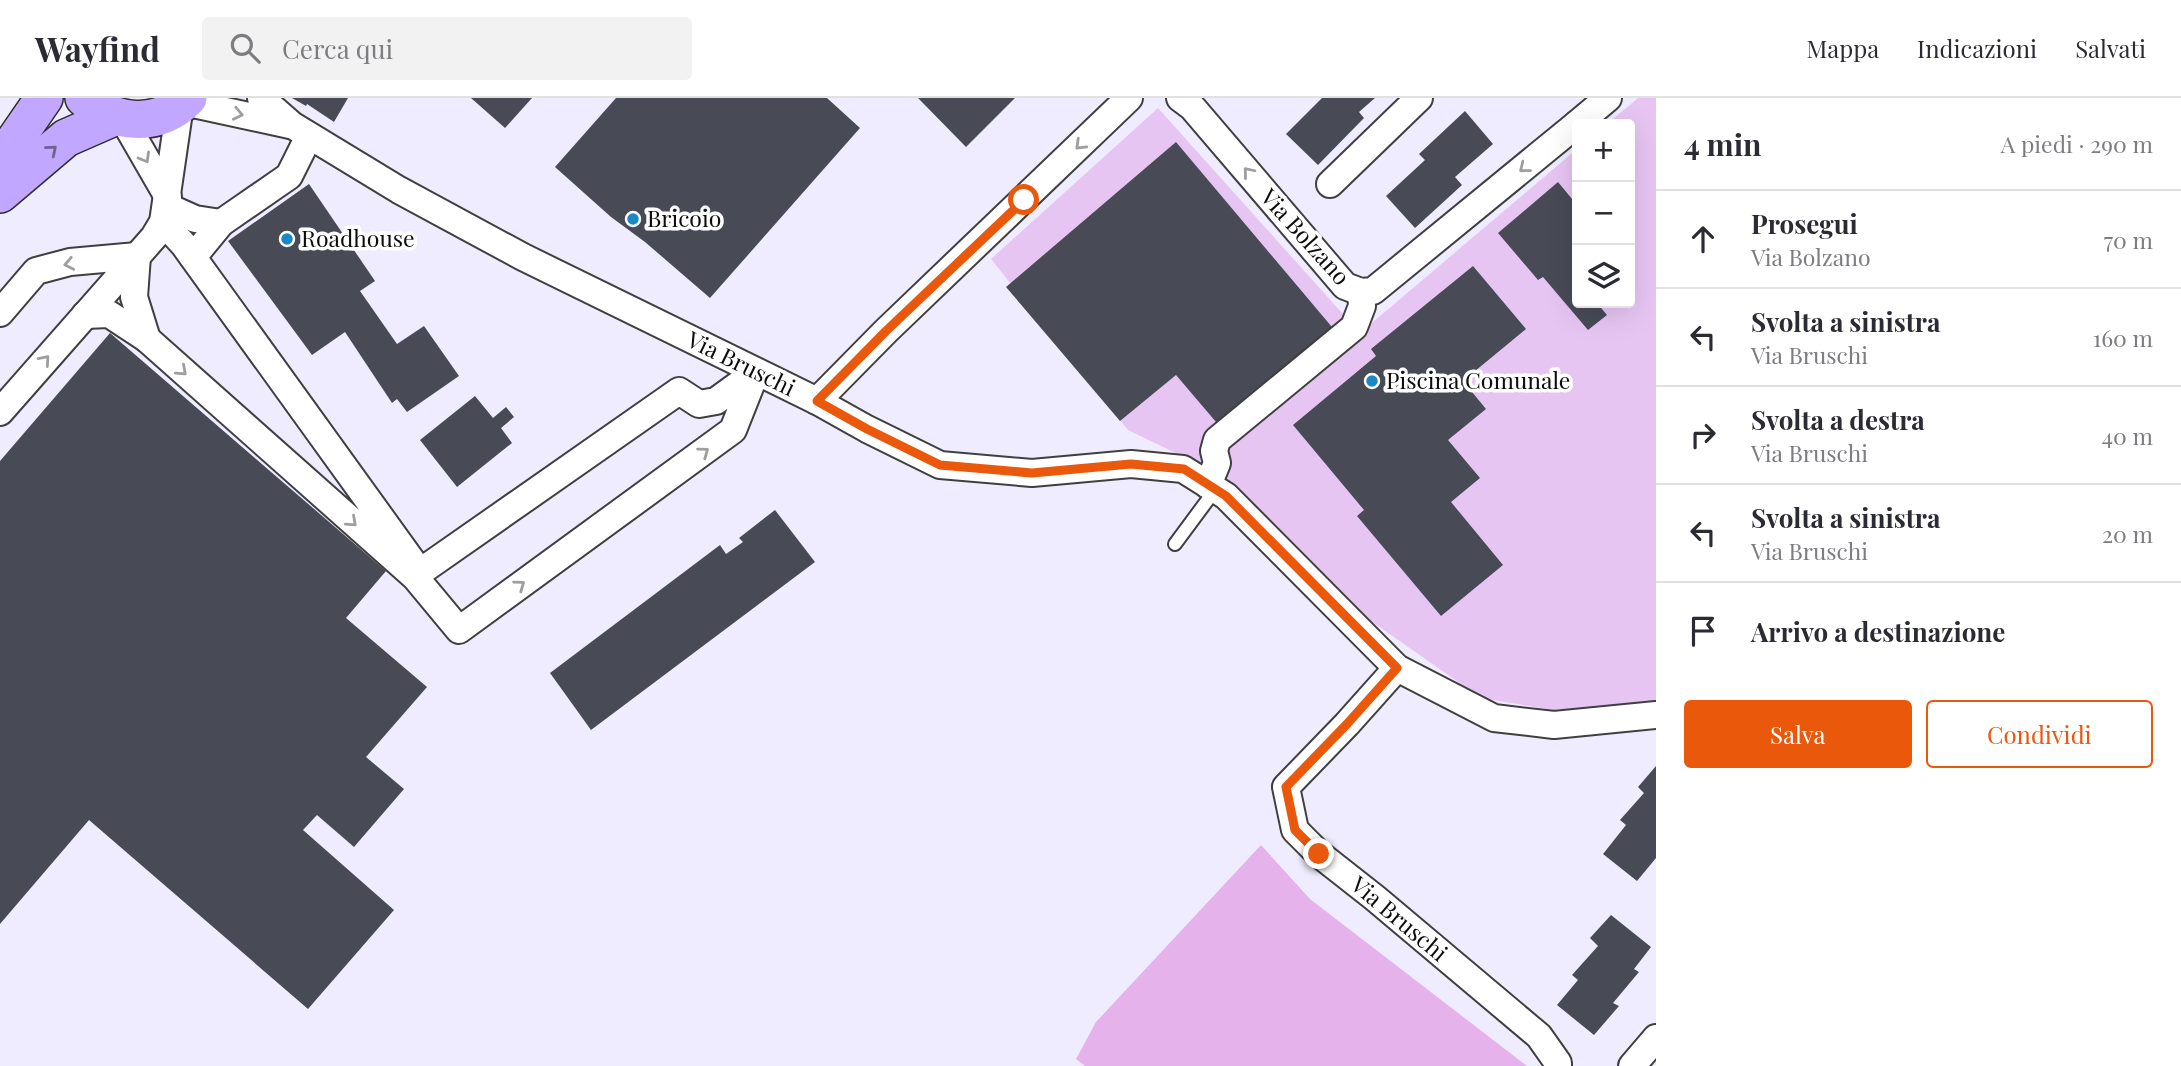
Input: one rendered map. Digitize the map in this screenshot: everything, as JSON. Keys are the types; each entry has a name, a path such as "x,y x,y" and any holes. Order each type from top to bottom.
{"main road":[{"path":"0,162 44,98"},
{"path":"84,98 97,109 119,118 143,120 163,115 184,102"},
{"path":"0,194 66,138 119,118"}],"street":[{"name":"Via Bruschi","path":"261,98 300,131 399,190 523,257 817,401 940,465 1032,473 1131,464 1184,469 1226,496 1397,668 1494,718 1554,724 1656,715"},
{"path":"817,401 886,331 1129,98"},
{"name":"Via Bolzano","path":"1180,98 1192,107 1345,286 1361,292 1373,291 1572,128"},
{"path":"1330,184 1419,98"},
{"name":"Via Bolzano","path":"1583,119 1608,98"},
{"path":"0,412 154,237 165,208 184,102"},
{"name":"Via Bruschi","path":"184,102 300,131"},
{"path":"119,118 193,257 459,630 733,430 756,372"},
{"path":"193,257 221,223 289,176 300,131"},
{"path":"165,208 195,219 221,223"},
{"path":"0,313 36,271 70,262 137,256"},
{"path":"137,256 134,296 147,339"},
{"path":"1211,487 1217,463 1214,451 1217,440 1354,327 1362,306 1361,292"},
{"path":"85,315 109,314 147,339 418,575"},
{"path":"418,575 679,391 699,404 716,401 756,372"},
{"name":"Via Bruschi","path":"1397,668 1286,787 1295,830 1319,854 1376,898 1539,1036 1558,1066"},
{"path":"1632,1066 1656,1038"}],"lane":[{"path":"1175,544 1211,487"}],"shaded area":[{"name":"Piscina Comunale","path":"1638,98 1656,98 1656,702 1553,710 1481,698 1371,621 1219,474 1128,430 991,259 1158,108 1360,333 1572,153 1572,308 1635,308 1635,119 1613,119"},
{"path":"1261,845 1310,899 1527,1066 1085,1066 1076,1059 1096,1022"}],"building":[{"path":"292,98 348,98 334,122 307,104 306,106"},
{"path":"471,98 532,98 505,128"},
{"path":"616,98 827,98 860,128 710,298 555,167"},
{"path":"918,98 1015,98 966,147"},
{"path":"1322,98 1375,98 1359,112 1364,118 1318,165 1286,134"},
{"path":"1465,111 1493,144 1455,177 1462,185 1415,228 1386,196 1425,160 1419,154"},
{"path":"1176,142 1337,333 1222,429 1176,375 1120,421 1006,287"},
{"path":"1558,182 1572,199 1572,308 1601,308 1607,315 1588,330 1543,277 1538,280 1498,233"},
{"path":"309,184 375,281 360,291 397,344 424,326 459,376 407,412 397,399 392,403 345,332 312,355 228,241"},
{"path":"1473,266 1526,329 1463,381 1486,409 1448,440 1480,478 1451,502 1503,565 1441,616 1357,516 1364,510 1293,425 1376,356 1371,349"},
{"path":"110,333 386,571 346,618 427,687 366,757 404,789 354,847 317,815 303,830 394,910 308,1009 89,820 0,924 0,461"},
{"path":"475,396 493,418 506,407 514,417 501,428 512,443 457,487 420,440"},
{"path":"775,510 815,562 591,730 550,673 720,545 726,554 743,542 739,538"},
{"path":"1656,766 1656,858 1637,881 1603,854 1626,825 1620,820 1644,793 1638,787"},
{"path":"1611,915 1651,947 1634,969 1639,972 1613,1003 1619,1006 1594,1035 1557,1005 1578,980 1572,975 1598,946 1590,938"}],"place":[{"name":"Bricoio","path":"633,219"},
{"name":"Roadhouse","path":"287,239"},
{"name":"Piscina Comunale","path":"1372,381"}],"route":[{"path":"1024,200 886,331 817,401 940,465 1032,473 1131,464 1184,469 1226,496 1397,668 1286,787 1295,830 1319,854"}]}
